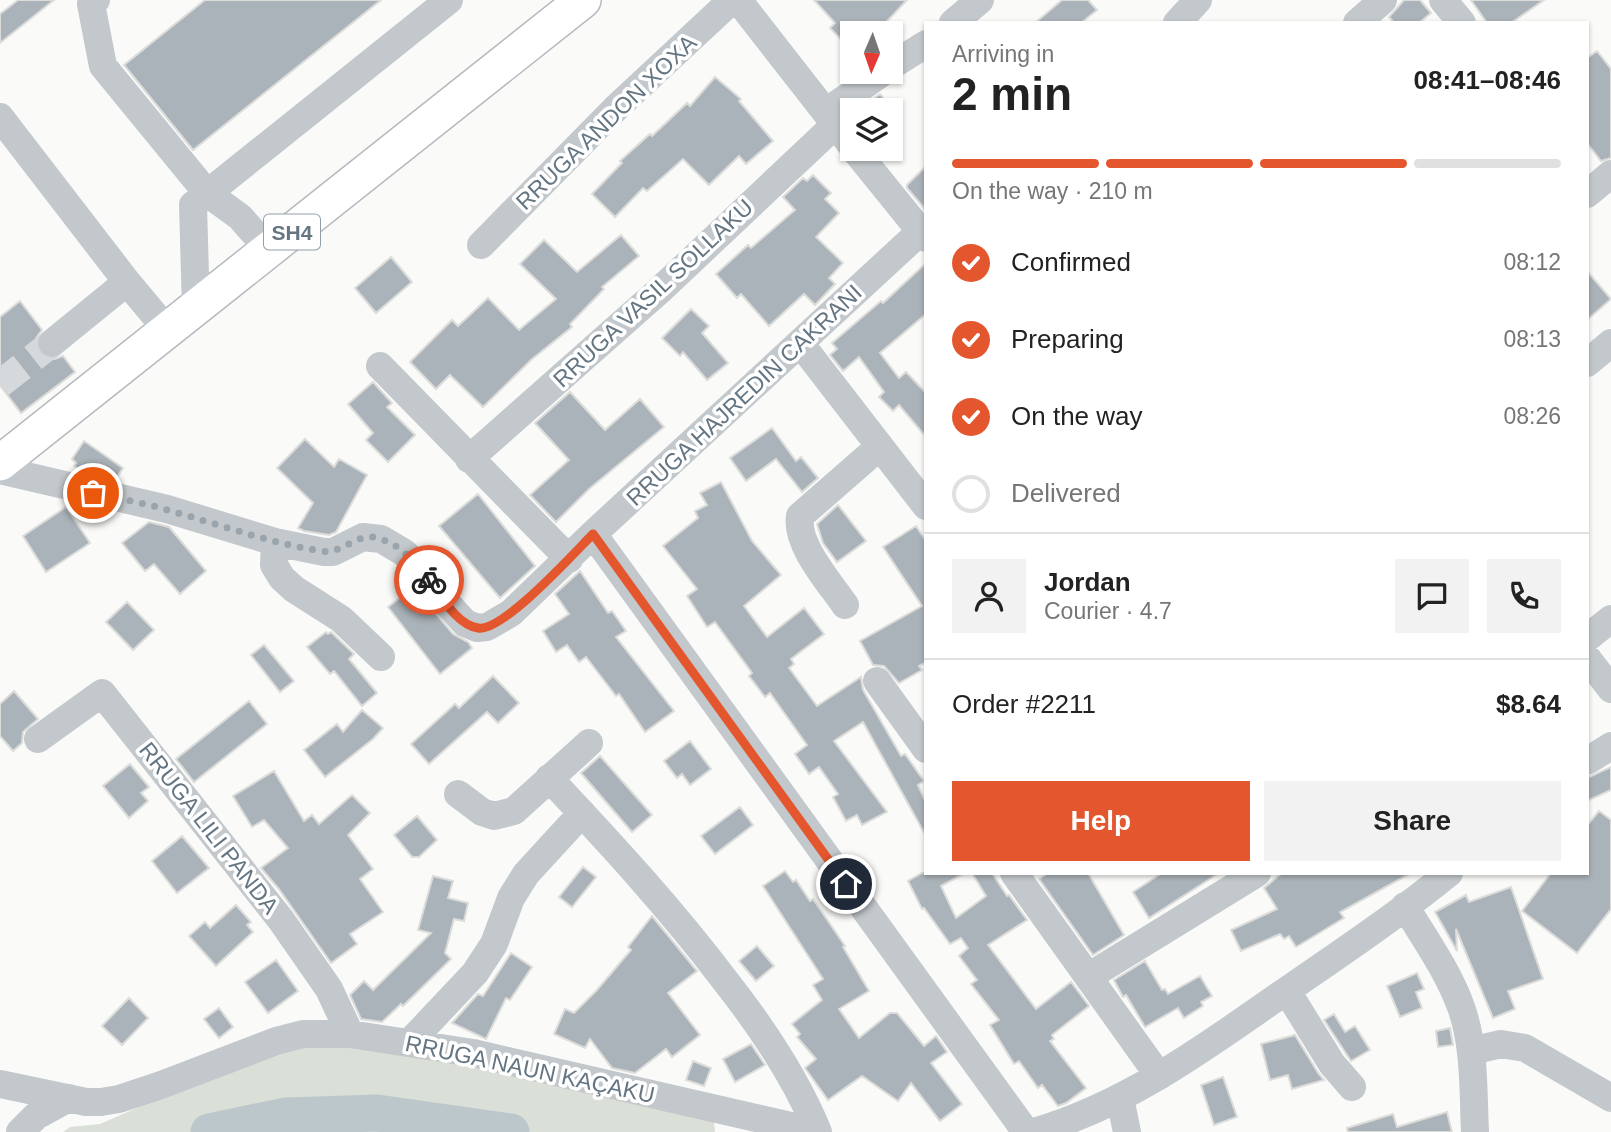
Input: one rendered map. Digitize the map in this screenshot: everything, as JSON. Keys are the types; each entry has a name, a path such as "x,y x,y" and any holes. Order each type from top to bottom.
{"main road":[{"name":"SH4","path":"0,463 583,0"}],"street":[{"path":"96,0 90,4 103,66 207,192 240,217 269,250"},
{"path":"196,309 193,205 449,0"},
{"name":"RRUGA ANDON XOXA","path":"481,245 615,109 732,0"},
{"path":"738,0 840,130"},
{"path":"955,21 980,0"},
{"path":"1179,21 1198,0"},
{"path":"1359,21 1383,0"},
{"path":"1443,0 1460,21"},
{"path":"903,58 924,45"},
{"path":"0,117 168,331"},
{"name":"RRUGA VASIL SOLLAKU","path":"469,459 840,135"},
{"path":"864,161 923,234"},
{"name":"RRUGA HAJREDIN CAKRANI","path":"275,542 333,552 363,537 382,539 403,551 466,623 477,628 487,628 498,623 800,343 923,234"},
{"path":"52,343 127,282"},
{"path":"1589,361 1611,342"},
{"path":"800,343 924,503"},
{"path":"380,366 569,559"},
{"path":"845,606 803,539 798,524 800,516 879,447"},
{"path":"0,470 167,509 275,542 274,565 282,578 341,619 381,657"},
{"path":"593,534 1026,1132"},
{"path":"1589,636 1611,619"},
{"path":"1589,661 1611,689"},
{"path":"877,681 924,746"},
{"name":"RRUGA LILI PANDA","path":"38,739 102,692 281,920 329,989 350,1034"},
{"path":"458,794 481,812 494,816 505,814 524,803 589,743"},
{"path":"1589,760 1611,746"},
{"path":"549,778 674,913 740,1000 799,1087 818,1132"},
{"path":"410,1042 475,974 494,944 511,898 526,874 582,813"},
{"path":"1088,977 1250,875"},
{"path":"1034,1132 1056,1126 1120,1098 1196,1054 1405,906 1440,876"},
{"path":"1025,877 1088,977 1159,1076"},
{"path":"1405,906 1462,1008 1471,1051 1475,1132"},
{"path":"1287,991 1332,1064 1352,1087"},
{"name":"RRUGA NAUN KAÇAKU","path":"0,1084 86,1102 119,1099 276,1041 303,1034 350,1034 473,1053 818,1132"},
{"path":"1471,1051 1501,1044 1524,1048 1611,1098"},
{"path":"20,1132 36,1116 69,1098"},
{"path":"1120,1098 1127,1132"}],"shaded area":[{"path":"279,1046 406,1047 713,1114 715,1132 63,1132 70,1127 100,1124"}],"building":[{"path":"18,0 54,0 0,43 0,14"},
{"path":"205,0 381,0 193,150 124,65"},
{"path":"814,0 907,0 887,21 840,21 840,38 830,28 835,23"},
{"path":"1062,0 1088,0 1097,10 1083,21 1037,21"},
{"path":"1404,0 1420,0 1431,13 1421,21 1392,21 1389,17"},
{"path":"1471,0 1544,0 1514,21 1486,21"},
{"path":"1597,51 1611,69 1611,158 1601,161 1589,146 1589,57"},
{"path":"715,77 741,99 739,101 773,141 746,164 739,156 709,185 683,159 647,191 643,188 615,217 592,194 622,163 620,161 687,103 690,106"},
{"path":"924,168 924,208 907,188"},
{"path":"813,175 831,193 825,199 839,213 816,237 843,263 829,278 835,284 815,305 804,294 769,326 741,294 737,298 716,274 748,245 751,248 795,210 783,197 803,178 807,181"},
{"path":"621,235 639,256 602,287 604,289 570,324 572,327 532,359 483,407 450,375 436,389 410,362 452,320 458,326 488,298 519,330 556,299 520,264 544,240 577,272"},
{"path":"391,257 412,282 376,313 355,288"},
{"path":"924,265 924,316 880,353 899,378 906,372 924,391 924,435 899,405 893,411 879,397 884,392 859,357 843,371 830,355 837,349 832,343 881,301 883,303"},
{"path":"1589,273 1611,299 1589,318"},
{"path":"20,301 42,330 36,338 39,353 47,359 63,356 75,372 21,413 0,385 0,317"},
{"path":"691,309 709,326 702,333 728,363 707,380 683,352 680,356 662,338"},
{"path":"373,382 392,403 387,407 415,435 388,462 366,440 373,433 348,404"},
{"path":"570,392 605,430 640,399 664,427 589,489 556,522 530,495 569,460 535,423"},
{"path":"772,428 796,461 801,457 818,478 802,492 776,459 746,481 730,458"},
{"path":"305,439 334,467 339,459 367,475 336,532 329,535 298,528 313,503 277,468"},
{"path":"84,441 123,468 115,480 83,472 74,466 76,463 72,459"},
{"path":"721,482 752,541 781,575 744,606 767,637 804,608 824,634 791,659 794,664 789,668 817,706 861,677 863,690 901,756 905,754 924,781 918,785 924,798 924,832 863,722 834,741 887,812 862,825 857,815 846,821 833,797 838,794 819,767 809,774 795,754 807,745 770,693 765,697 749,676 752,673 715,622 707,627 687,596 697,589 663,546 698,518 695,511 707,505 700,493"},
{"path":"478,494 535,566 500,598 439,526"},
{"path":"838,505 866,541 837,562 823,543 817,524"},
{"path":"66,507 90,543 46,572 23,536"},
{"path":"149,522 169,527 206,571 180,594 154,564 145,571 122,543"},
{"path":"916,526 924,538 924,663 919,666 922,670 899,683 884,666 873,665 860,641 922,606 883,547"},
{"path":"580,571 608,613 612,611 626,631 616,637 674,711 645,732 619,694 616,696 586,657 579,662 567,645 556,652 543,631 569,614 555,594"},
{"path":"414,587 453,634 468,642 472,648 440,674 388,607"},
{"path":"127,602 154,630 133,650 106,622"},
{"path":"326,632 331,632 354,654 349,659 377,693 362,706 334,671 330,674 307,647"},
{"path":"264,645 294,681 280,692 251,655"},
{"path":"493,676 519,703 498,723 487,712 429,764 411,744 455,704 459,708"},
{"path":"14,691 38,719 23,732 22,743 13,751 0,736 0,704"},
{"path":"249,701 267,724 194,782 176,759"},
{"path":"362,710 383,728 325,777 304,750 337,724 343,732"},
{"path":"690,741 711,769 690,785 682,774 677,778 664,761"},
{"path":"600,756 652,815 632,832 581,773"},
{"path":"130,764 149,787 141,793 148,801 129,818 103,786"},
{"path":"1611,767 1611,790 1589,800 1589,777"},
{"path":"274,771 304,821 312,815 319,824 352,795 370,813 348,835 373,869 360,879 383,912 350,934 357,944 331,963 261,868 288,848 264,820 252,827 233,796"},
{"path":"740,807 753,825 715,854 701,836"},
{"path":"1599,811 1611,820 1611,909 1577,953 1522,911 1549,875 1589,875 1589,824"},
{"path":"417,816 437,840 419,857 412,857 394,835"},
{"path":"182,836 209,868 177,893 152,861"},
{"path":"583,867 596,877 572,907 559,897"},
{"path":"785,871 793,882 796,880 810,901 813,899 845,946 843,947 869,991 839,1009 859,1038 890,1013 897,1013 924,1046 936,1036 947,1052 931,1063 962,1104 940,1121 911,1083 898,1101 862,1076 828,1100 805,1068 816,1059 797,1037 800,1034 792,1024 822,1000 813,985 823,979 763,886"},
{"path":"922,873 961,875 941,886 956,918 986,896 973,875 993,875 1027,920 988,945 1036,1009 1071,982 1089,1006 1052,1035 1054,1039 1050,1041 1086,1088 1058,1106 1042,1085 1038,1088 1019,1061 1014,1064 990,1025 999,1020 971,984 977,980 959,956 968,948 961,938 950,944 924,908 922,909 908,881"},
{"path":"1045,875 1089,875 1124,935 1093,955 1039,879"},
{"path":"1159,875 1216,875 1149,918 1133,892"},
{"path":"1280,875 1407,875 1340,912 1344,918 1296,947 1289,936 1284,939 1280,934 1241,951 1231,930 1277,909 1264,888"},
{"path":"433,876 453,881 448,898 468,903 464,921 454,919 445,953 451,959 403,1006 401,1004 382,1022 361,1019 350,995 364,981 373,990 431,933 418,930"},
{"path":"1511,887 1543,979 1508,991 1515,1009 1493,1018 1456,929 1457,951 1435,912 1466,895 1469,902"},
{"path":"236,905 251,922 247,925 253,932 216,966 189,936 205,922 210,928"},
{"path":"652,916 697,971 668,993 700,1035 672,1057 666,1049 635,1073 612,1068 590,1039 585,1048 554,1034 565,1009 574,1013 597,990 631,950 628,947"},
{"path":"757,946 774,966 756,981 739,961"},
{"path":"511,953 532,967 510,1000 506,998 486,1039 452,1023 478,994 483,996"},
{"path":"276,960 298,991 268,1013 245,982"},
{"path":"1145,961 1162,990 1165,989 1168,994 1200,976 1212,996 1201,1002 1203,1006 1184,1018 1178,1008 1145,1027 1114,980"},
{"path":"1417,973 1424,989 1416,992 1422,1008 1400,1017 1387,986"},
{"path":"129,998 148,1018 122,1045 102,1026"},
{"path":"219,1008 233,1027 219,1038 204,1019"},
{"path":"1334,1014 1345,1032 1355,1026 1370,1050 1351,1061 1324,1020"},
{"path":"1450,1028 1453,1045 1438,1047 1436,1031"},
{"path":"1295,1035 1324,1080 1292,1089 1288,1075 1270,1080 1261,1044"},
{"path":"751,1044 765,1065 735,1082 723,1059"},
{"path":"693,1061 711,1068 704,1086 686,1080"},
{"path":"1223,1077 1237,1117 1214,1125 1201,1085"},
{"path":"1447,1112 1452,1132 1348,1132 1347,1128 1393,1114 1397,1127"}],"waterway":[{"path":"209,1132 286,1116 377,1113 511,1132"}],"tunnel":[{"path":"0,384 52,343"}],"way so far":[{"path":"93,493 167,509 275,542 324,552 333,552 363,537 382,539 403,551 429,580"}],"route":[{"path":"429,580 466,623 477,628 487,628 511,613 593,534 846,884"}]}
